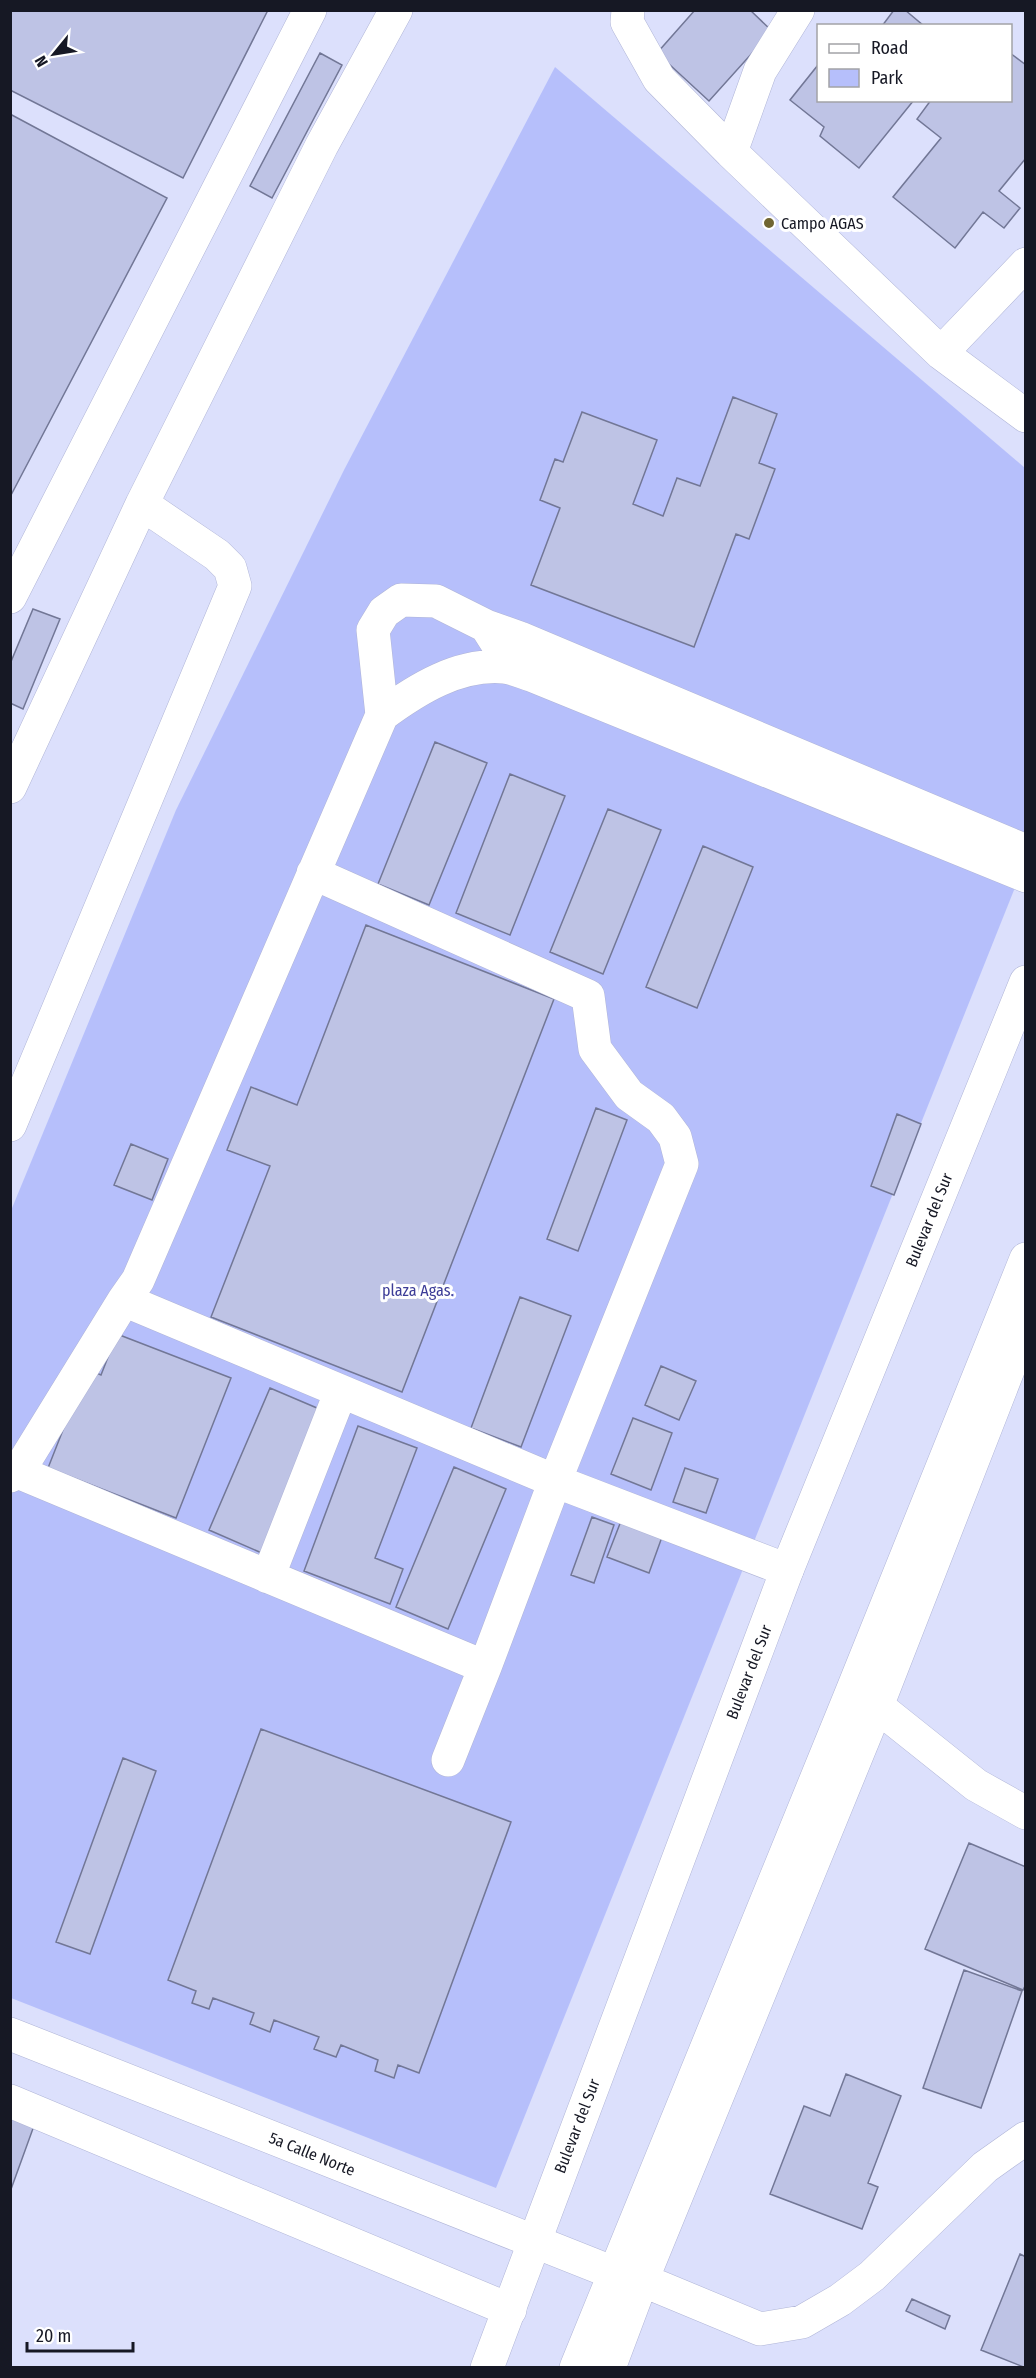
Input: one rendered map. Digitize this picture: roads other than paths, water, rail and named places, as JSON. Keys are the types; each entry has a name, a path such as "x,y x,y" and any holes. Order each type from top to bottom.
{"main road":[{"path":"10,597 310,10"},
{"path":"14,770 142,504 322,145 396,10"},
{"path":"628,10 627,22 659,79 731,152 941,353 1026,417"},
{"path":"731,152 760,71 798,10"},
{"path":"941,353 1026,264"},
{"path":"10,1125 235,586 230,568 217,555 142,504"},
{"path":"485,1667 14,1474 138,1280 382,714 373,630 384,612 401,600 436,601 486,626 520,638 1026,851"},
{"path":"486,626 497,642 506,667"},
{"path":"382,714 408,695 451,674 484,667 506,667 1026,876"},
{"path":"313,873 588,996 595,1049 628,1095 661,1118 675,1137 682,1164 555,1481 448,1760"},
{"name":"Bulevar del Sur","path":"487,2367 788,1570 1026,982"},
{"path":"864,1700 1026,1259"},
{"path":"124,1299 555,1481 788,1570"},
{"path":"576,2367 628,2277 864,1700 1026,1324"},
{"path":"268,1577 341,1391"},
{"path":"864,1700 976,1785 1026,1813"},
{"name":"5a Calle Norte","path":"10,2034 760,2329 802,2322 840,2300 872,2276 985,2167 1026,2138"},
{"path":"10,2101 510,2310"},
{"path":"609,2367 628,2277"}],"place":[{"name":"Campo AGAS","path":"769,223"}],"park label":[{"name":"plaza Agas.","path":"418,1290"}]}
